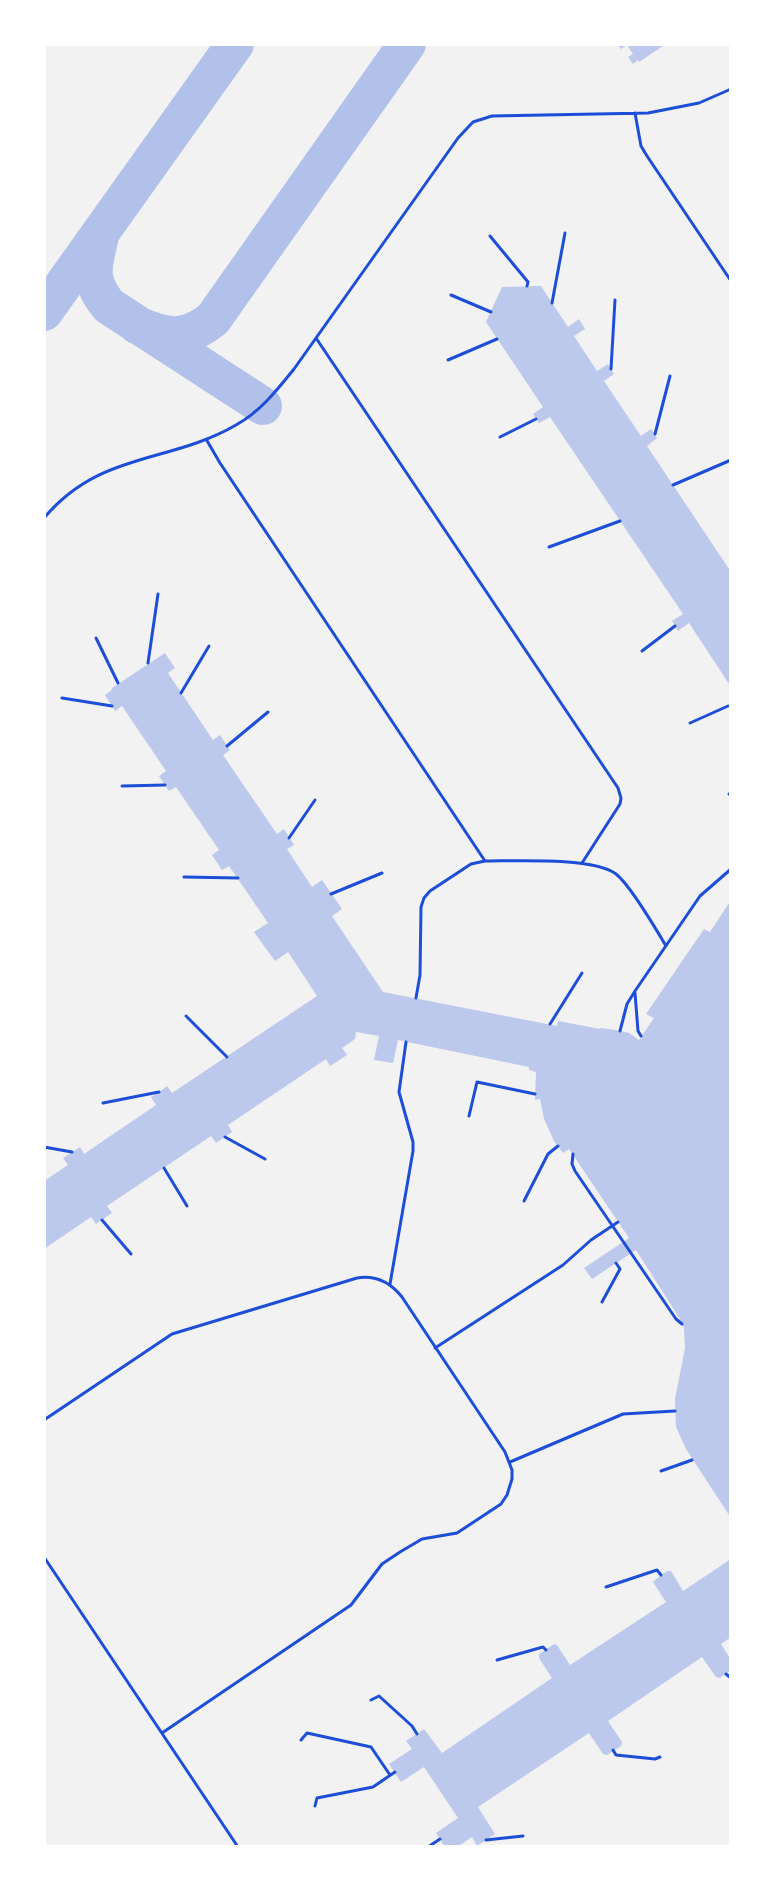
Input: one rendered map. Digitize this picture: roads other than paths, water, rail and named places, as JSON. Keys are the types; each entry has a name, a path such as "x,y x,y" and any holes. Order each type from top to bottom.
{"lane":[{"path":"44,518 72,491 103,472 206,439 239,424 263,406 289,376 458,138 473,122 492,116 662,111 689,105 731,89"},
{"path":"635,113 641,146 731,281"},
{"path":"316,338 618,788 620,804 582,863"},
{"path":"206,439 485,861"},
{"path":"416,998 424,898 471,864 485,861 582,863 609,870 620,877 666,946"},
{"path":"620,1031 627,1004 700,896 731,869"},
{"path":"635,991 641,1036"},
{"path":"390,1284 413,1151 399,1092 406,1042"},
{"path":"573,1154 573,1167 682,1324"},
{"path":"435,1348 563,1265 618,1222"},
{"path":"44,1420 172,1334 357,1278 373,1277 390,1284 402,1297 510,1462 511,1487 501,1504 457,1533 422,1539 407,1547 382,1564 351,1605 162,1733"},
{"path":"510,1462 623,1414 675,1411"},
{"path":"44,1557 238,1847"}]}
